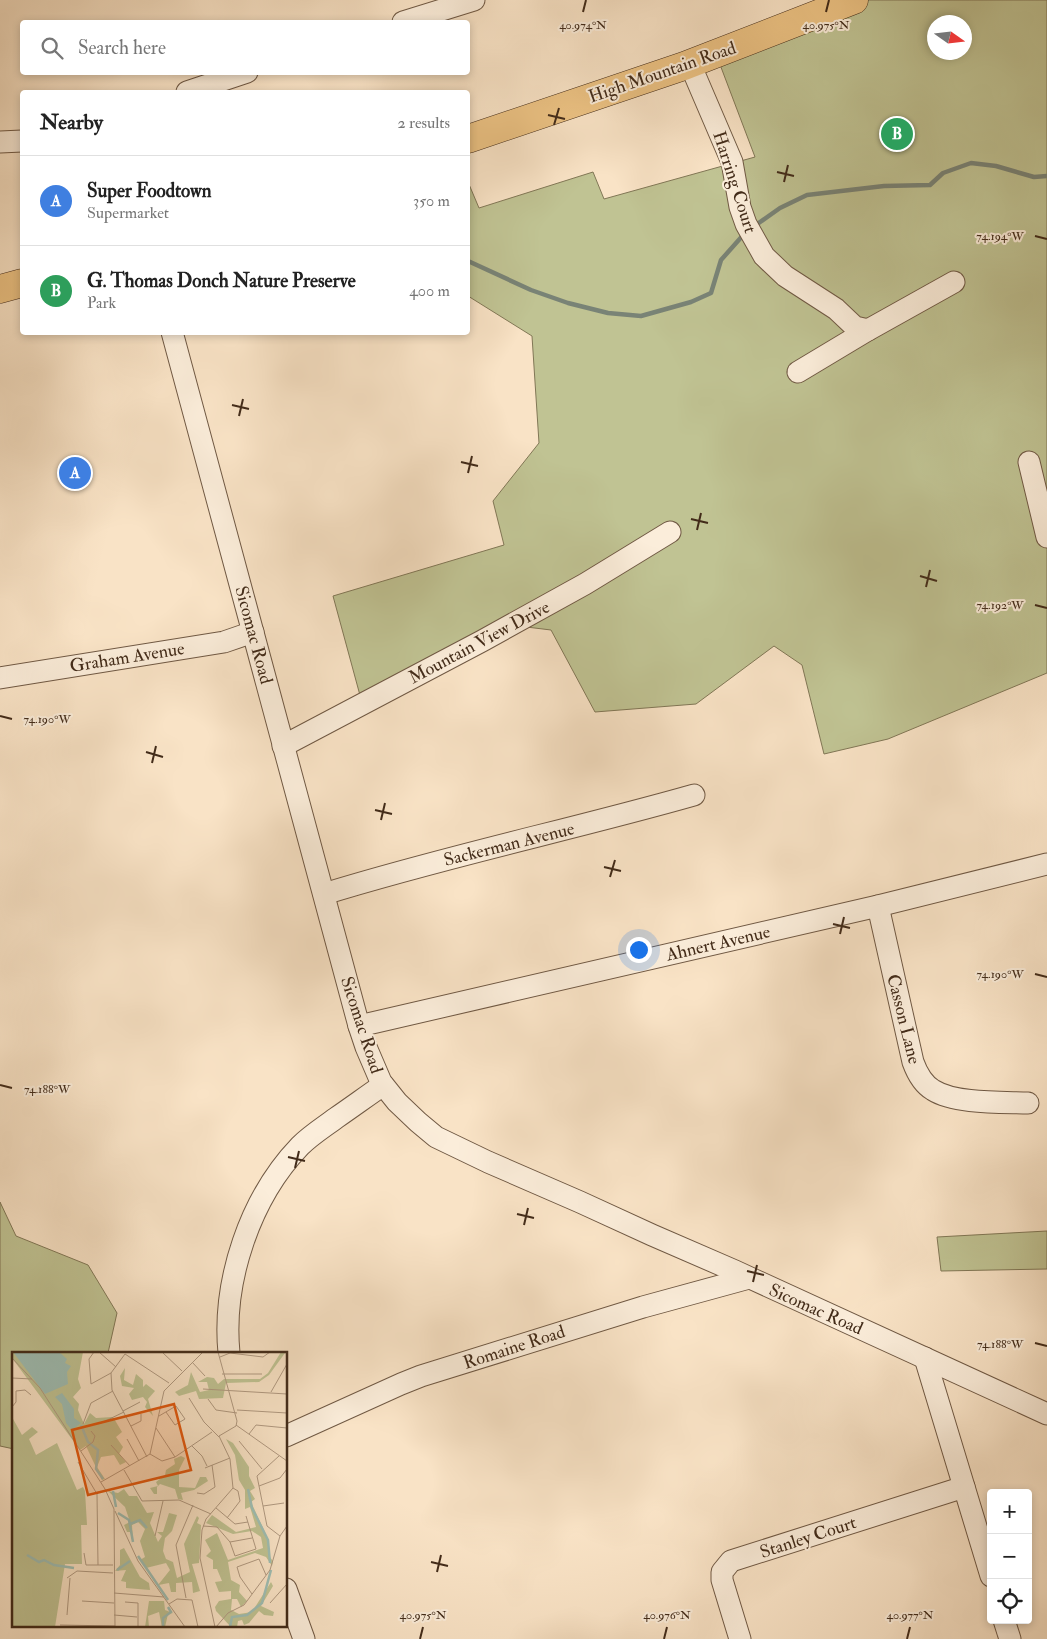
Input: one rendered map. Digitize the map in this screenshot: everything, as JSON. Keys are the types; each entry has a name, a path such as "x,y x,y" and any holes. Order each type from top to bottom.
{"main road":[{"name":"High Mountain Road","path":"470,137 690,64 854,0"},
{"path":"0,289 20,284"}],"street":[{"path":"409,20 474,0"},
{"name":"Harring Court","path":"690,64 732,162 740,207 749,230 764,256 785,276 836,310 855,327 868,330"},
{"path":"193,90 238,75"},
{"path":"0,142 20,141"},
{"path":"798,372 954,282"},
{"name":"Sicomac Road","path":"173,335 360,1026 373,1066 383,1085 411,1116 436,1136 488,1162 749,1278 1047,1414"},
{"path":"1030,462 1047,537"},
{"name":"Mountain View Drive","path":"283,746 585,584 670,532"},
{"name":"Graham Avenue","path":"0,678 224,642 253,632"},
{"name":"Sackerman Avenue","path":"324,894 368,880 694,795"},
{"name":"Ahnert Avenue","path":"360,1026 878,906 1047,864"},
{"name":"Casson Lane","path":"878,906 913,1062 921,1079 933,1090 948,1097 1028,1103"},
{"path":"229,1352 228,1314 235,1276 245,1236 264,1193 274,1177 304,1142 383,1085"},
{"name":"Romaine Road","path":"288,1435 421,1376 643,1307 749,1278"},
{"path":"924,1358 987,1563"},
{"name":"Stanley Court","path":"740,1639 722,1580 722,1572 731,1562 964,1487"},
{"path":"288,1595 304,1639"},
{"path":"1005,1624 1010,1639"}],"green space":[{"path":"851,0 1047,0 1047,673 888,739 824,754 802,665 774,646 696,704 595,712 551,630 510,625 361,699 333,596 504,545 493,501 539,443 532,336 470,297 470,187 479,208 593,172 604,199 755,157 716,54"},
{"path":"0,1202 16,1236 88,1265 117,1313 108,1352 12,1352 12,1449 0,1446"},
{"path":"1047,1231 1047,1269 941,1271 937,1237"}],"waterway":[{"path":"753,227 780,208 807,195 884,186 930,185 943,173 971,163 996,166 1034,177 1047,176"},
{"path":"470,262 531,290 568,303 608,313 641,316 691,302 711,293 721,260 745,233"}],"place":[{"name":"G. Thomas Donch Nature Preserve","path":"897,134"},
{"name":"Super Foodtown","path":"75,473"}]}
